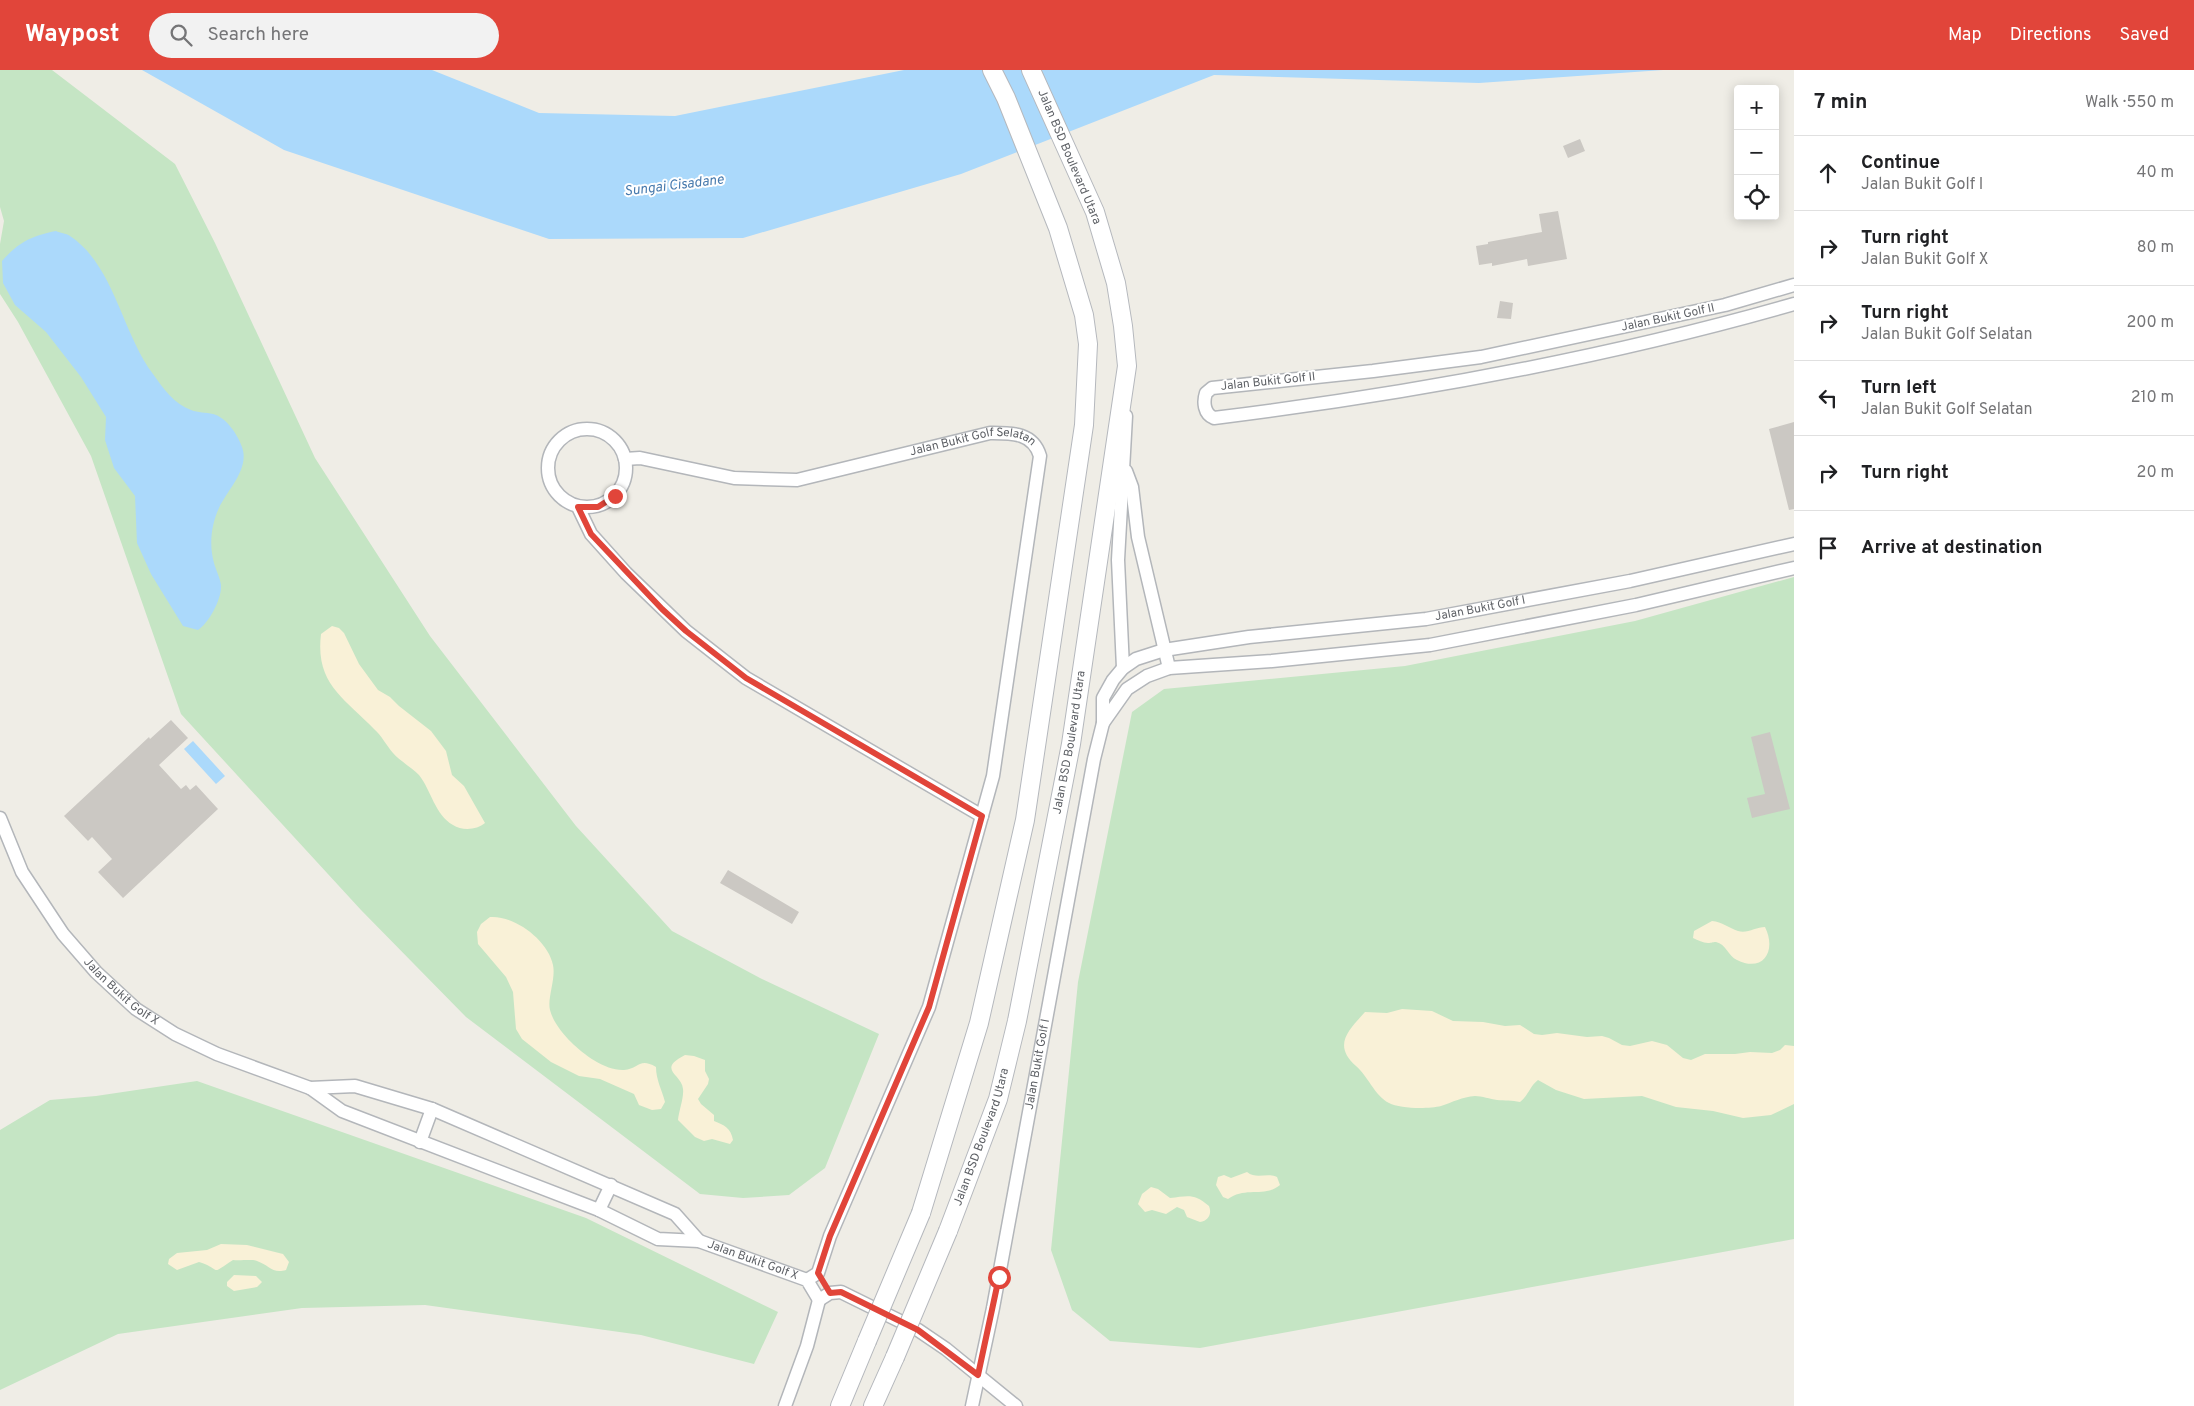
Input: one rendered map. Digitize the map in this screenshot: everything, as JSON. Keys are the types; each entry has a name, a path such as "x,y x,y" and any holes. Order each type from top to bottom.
{"main road":[{"path":"840,1406 922,1213 979,1023 1025,820 1084,425 1088,344 1084,316 1058,228 1006,98 992,70"},
{"name":"Jalan BSD Boulevard Utara","path":"873,1406 948,1231 998,1099 1017,1021 1071,744 1127,366 1124,326 1116,283 1095,212 1031,70"}],"street":[{"name":"Jalan Bukit Golf II","path":"1794,285 1725,305 1481,357 1372,372 1212,388 1206,392 1204,404 1208,413 1214,418 1374,396 1606,352 1728,323 1794,304"},
{"path":"1123,668 1118,560 1124,464 1127,366"},
{"path":"577,430 604,432 617,443 625,459 625,479 615,496 598,507 578,507 562,499 556,493 548,477 548,460 556,444 562,438 577,430"},
{"name":"Jalan Bukit Golf Selatan","path":"625,459 640,458 734,478 797,480 990,434 1016,434 1034,443 1040,456 993,776 982,816 929,1007 813,1276"},
{"path":"1124,464 1132,487 1138,537 1169,668"},
{"path":"578,507 591,534 644,591 686,631 746,678 982,816"},
{"name":"Jalan Bukit Golf I","path":"972,1406 997,1284 1094,759 1103,723 1103,698 1113,680 1123,668 1136,659 1164,650 1250,637 1426,619 1630,580 1794,544"},
{"name":"Jalan Bukit Golf I","path":"1103,723 1127,689 1147,676 1169,668 1272,661 1430,645 1636,605 1794,568"},
{"name":"Jalan Bukit Golf X","path":"0,818 22,872 63,934 96,972 136,1008 175,1034 217,1054 310,1088 342,1111 599,1210 658,1239 699,1241 813,1276"},
{"name":"Jalan Bukit Golf X","path":"310,1088 355,1086 432,1109 675,1214 699,1241"},
{"path":"420,1142 432,1109"},
{"path":"599,1210 611,1185"},
{"path":"785,1406 824,1296 813,1276"},
{"path":"824,1296 841,1292 918,1330 1016,1406"}],"green space":[{"path":"0,70 52,70 175,164 215,243 315,458 430,636 576,826 672,931 760,978 879,1034 825,1168 789,1195 743,1198 700,1194 466,1017 361,910 181,714 91,456 18,322 0,294 0,244 4,221 0,207"},
{"path":"1794,577 1794,1239 1200,1348 1110,1341 1072,1310 1051,1250 1078,982 1132,712 1164,689 1405,666 1635,621"},
{"path":"197,1081 586,1218 778,1312 754,1364 641,1335 425,1305 302,1308 118,1334 0,1390 0,1130 50,1100 96,1096"}],"sand":[{"path":"332,626 339,628 344,633 359,664 378,690 390,697 431,731 446,751 452,775 464,786 485,823 478,827 465,829 447,821 437,809 419,775 396,756 377,732 334,689 327,678 320,651 321,634"},
{"path":"490,917 509,920 529,931 537,938 550,956 554,970 550,1010 559,1028 576,1047 603,1065 617,1070 629,1069 642,1063 656,1067 658,1081 665,1102 661,1109 652,1110 639,1105 634,1094 600,1079 579,1076 551,1062 522,1039 516,1029 513,992 506,977 478,944 477,932 481,924"},
{"path":"1712,921 1741,932 1765,927 1769,944 1765,957 1760,962 1754,964 1746,963 1731,956 1719,943 1709,943 1693,938 1694,931"},
{"path":"1402,1009 1432,1011 1453,1021 1483,1022 1505,1026 1520,1025 1534,1034 1557,1033 1587,1037 1602,1036 1622,1045 1630,1046 1652,1041 1667,1045 1683,1058 1691,1060 1705,1054 1772,1053 1780,1050 1785,1045 1794,1046 1794,1104 1771,1115 1743,1118 1713,1111 1676,1107 1642,1096 1584,1099 1556,1090 1538,1080 1520,1102 1475,1096 1436,1107 1415,1108 1394,1105 1384,1100 1375,1090 1349,1058 1344,1044 1349,1031 1365,1012 1387,1013"},
{"path":"685,1055 705,1060 705,1071 709,1079 708,1084 698,1099 714,1115 714,1121 729,1130 733,1140 730,1144 712,1139 704,1141 695,1137 678,1120 683,1089 682,1084 671,1068 677,1060"},
{"path":"1247,1172 1258,1176 1270,1175 1277,1177 1280,1185 1268,1191 1242,1193 1228,1199 1223,1197 1216,1185 1218,1177 1224,1175 1231,1178"},
{"path":"1151,1187 1158,1189 1170,1198 1186,1196 1199,1199 1209,1206 1209,1216 1206,1220 1200,1222 1187,1217 1184,1210 1177,1207 1166,1214 1152,1210 1145,1212 1138,1204 1142,1194"},
{"path":"221,1244 247,1245 283,1254 289,1262 286,1270 281,1271 274,1270 255,1260 233,1260 218,1270 199,1262 177,1270 168,1264 169,1259 177,1253 207,1250"},
{"path":"234,1275 256,1276 262,1282 257,1287 234,1291 227,1286 227,1282"}],"water":[{"name":"Sungai Cisadane","path":"142,70 432,70 539,113 675,116 904,70 1663,70 1479,83 1214,75 961,174 743,238 549,239 284,150"},
{"path":"56,231 70,236 85,249 97,264 142,357 165,390 179,404 191,410 218,416 227,423 238,437 242,447 243,463 237,479 219,508 213,528 211,542 221,591 217,604 210,616 198,630 183,626 151,574 137,543 135,496 114,468 105,440 106,417 81,377 46,332 15,305 3,283 2,261 8,254 26,241 39,235"},
{"path":"193,741 225,776 216,784 184,749"}],"building":[{"path":"1580,139 1585,151 1568,158 1563,146"},
{"path":"1558,211 1567,259 1528,266 1527,259 1492,266 1492,263 1479,265 1476,246 1542,232 1539,214"},
{"path":"1500,301 1513,303 1511,319 1497,318"},
{"path":"1794,422 1794,509 1789,510 1769,429"},
{"path":"171,720 188,738 159,765 181,789 186,785 190,790 196,785 218,809 123,898 98,872 112,859 92,837 88,841 64,816 149,737 150,739"},
{"path":"1770,732 1790,809 1752,818 1747,798 1765,794 1751,737"},
{"path":"728,870 799,912 792,924 720,883"}],"route":[{"path":"615,496 598,507 578,507 585,524 591,534 626,573 686,631 746,678 982,816 929,1007 830,1236 818,1273 830,1293 841,1292 885,1312 918,1330 946,1349 978,1375 999,1277"}]}
